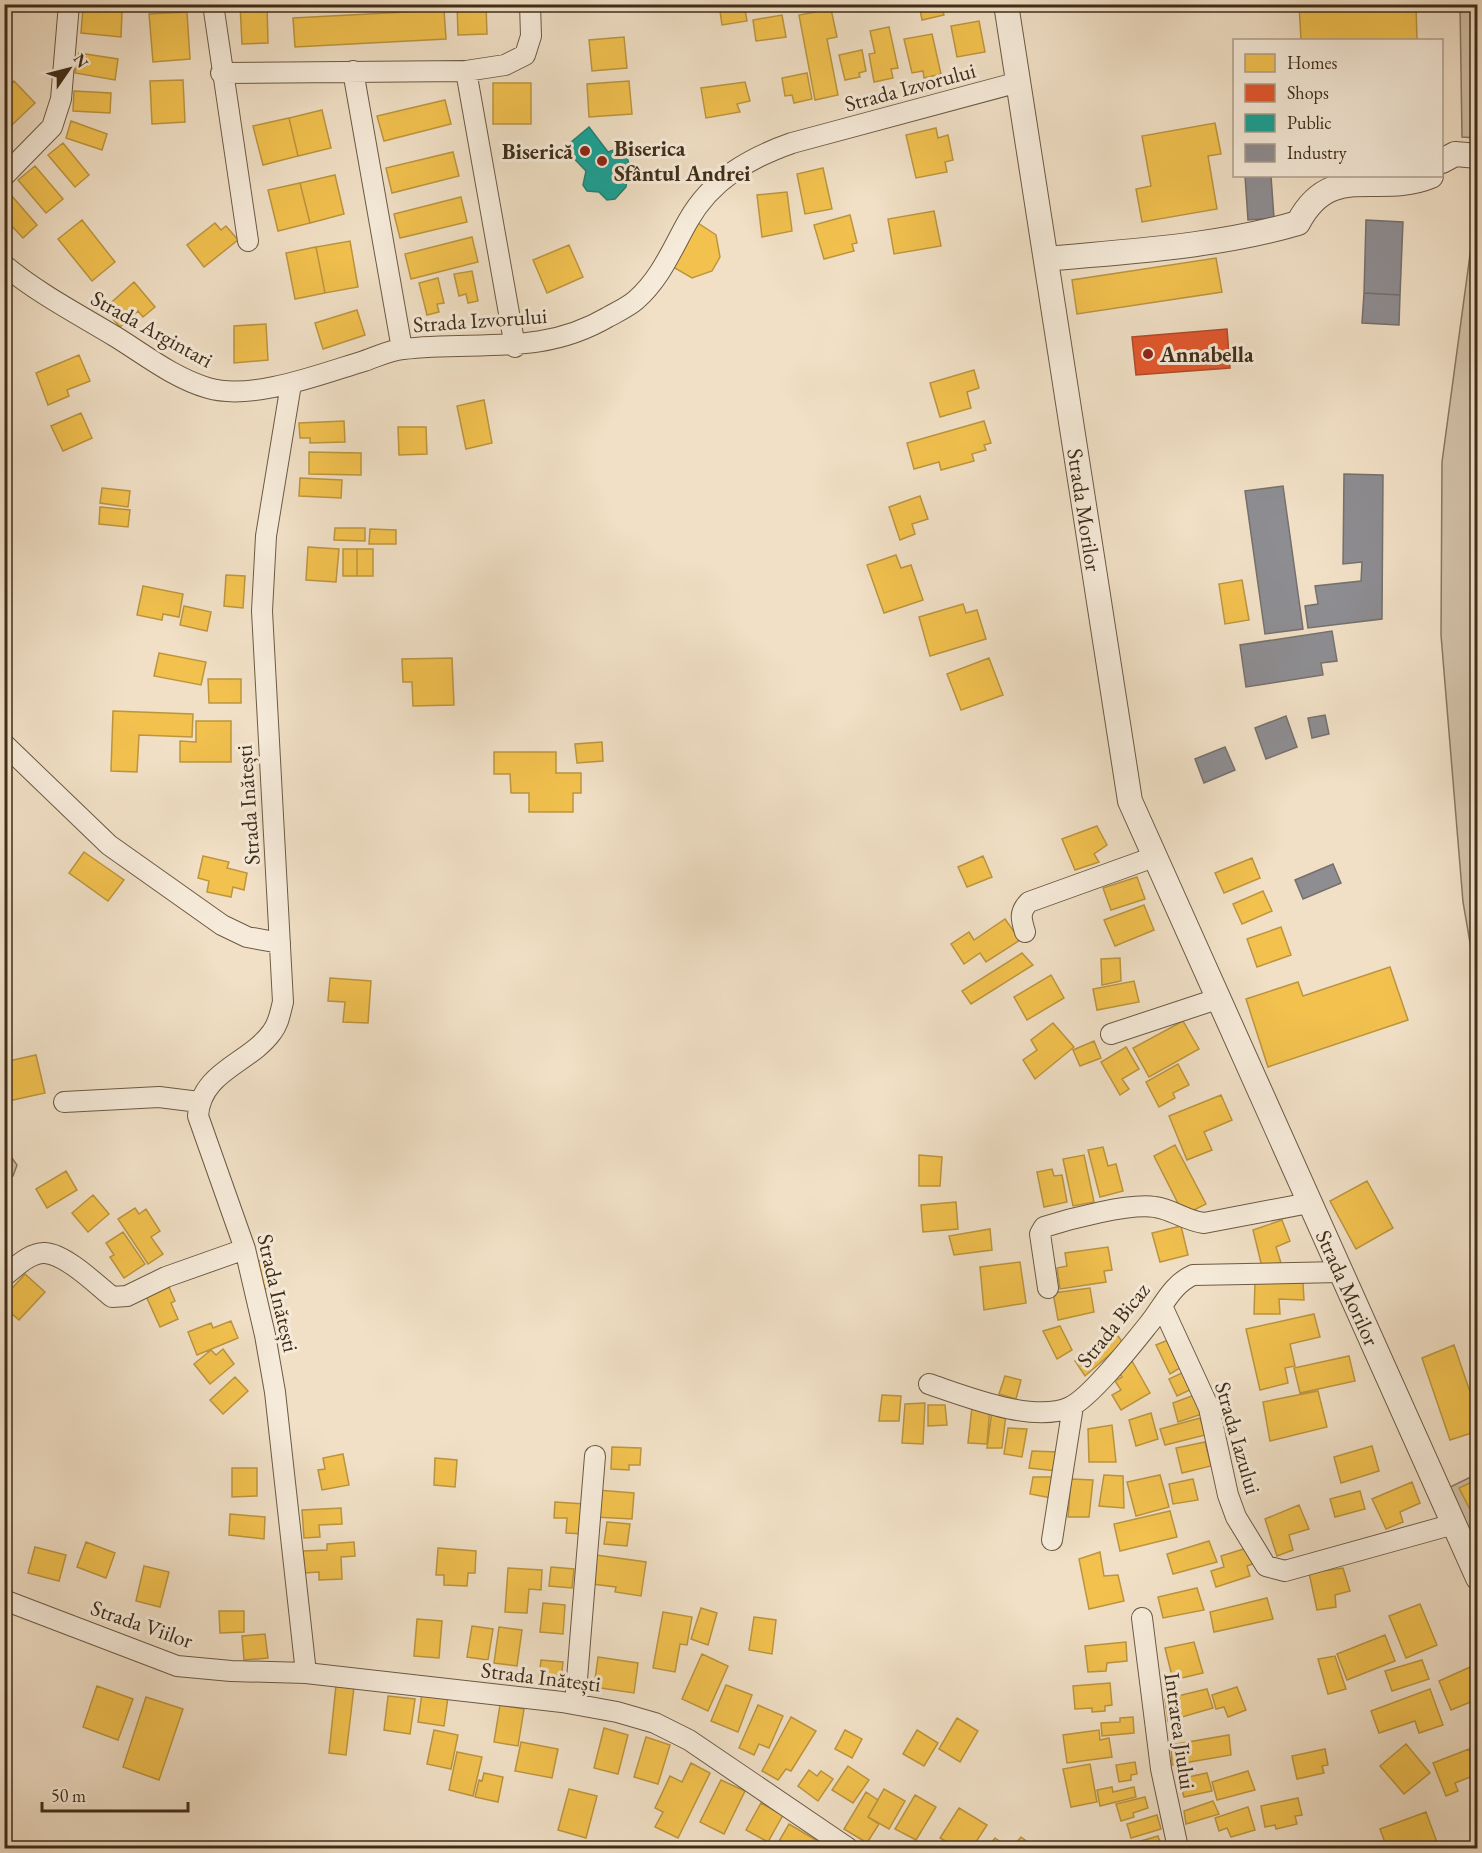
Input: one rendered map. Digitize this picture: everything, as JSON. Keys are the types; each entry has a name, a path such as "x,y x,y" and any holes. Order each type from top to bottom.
{"street":[{"path":"4,176 52,127 61,99 69,4"},
{"path":"213,4 221,73 248,241"},
{"path":"221,73 466,71 505,66 525,55 531,36 530,4"},
{"name":"Strada Morilor","path":"1006,4 1130,801 1478,1578"},
{"path":"353,71 402,349"},
{"path":"466,71 515,346"},
{"name":"Strada Izvorului","path":"291,384 402,349 515,346 564,338 597,323 635,301 667,264 687,222 709,192 722,179 767,152 1018,82"},
{"path":"1046,259 1192,245 1269,232 1298,223 1308,204 1329,188 1412,183 1428,177"},
{"name":"Strada Argintari","path":"4,265 27,284 57,303 177,375 209,389 245,390 291,384"},
{"name":"Strada Inătești","path":"291,384 266,536 262,611 283,1002 279,1021 271,1034 208,1085 199,1102 198,1116 203,1136 245,1249 266,1335 275,1392 306,1673 575,1704 617,1712 655,1723 689,1740 848,1848"},
{"path":"4,744 109,845 222,925 247,938 280,943"},
{"path":"1025,932 1020,916 1029,902 1154,857"},
{"path":"1111,1034 1217,999"},
{"path":"64,1102 159,1097 199,1102"},
{"path":"1048,1288 1040,1234 1044,1227 1138,1206 1156,1207 1189,1221 1204,1223 1309,1203"},
{"path":"4,1276 28,1258 44,1253 61,1258 112,1297 127,1296 185,1269 245,1249"},
{"name":"Strada Bicaz","path":"1072,1406 1096,1384 1162,1306 1176,1285 1192,1275 1340,1272"},
{"name":"Strada Iazului","path":"1162,1306 1209,1408 1232,1506 1259,1558 1266,1566 1284,1572 1454,1524"},
{"path":"929,1384 1031,1413 1060,1411 1072,1406"},
{"path":"1052,1540 1072,1406"},
{"path":"575,1704 595,1456"},
{"name":"Strada Viilor","path":"4,1600 177,1666 231,1671 306,1673"},
{"name":"Intrarea Jiului","path":"1142,1618 1163,1787 1178,1848"}],"shaded area":[{"path":"1460,5 1477,5 1477,138 1462,137"},
{"path":"1477,203 1478,545 1475,596 1478,612 1477,983 1463,902 1441,635 1442,462"},
{"path":"4,1147 17,1165 13,1176 5,1179"},
{"path":"1477,1474 1477,1547 1450,1487"}],"building: Homes":[{"path":"240,4 267,4 268,43 242,44"},
{"path":"457,4 486,4 487,34 458,35"},
{"path":"719,4 744,4 747,21 722,25"},
{"path":"919,4 941,4 944,15 922,20"},
{"path":"1299,4 1416,4 1417,39 1301,39"},
{"path":"83,8 122,12 121,37 81,33"},
{"path":"831,9 837,37 827,39 838,95 815,100 799,15"},
{"path":"444,10 446,39 295,47 293,18"},
{"path":"187,12 190,59 153,62 149,14"},
{"path":"782,15 786,37 756,41 753,20"},
{"path":"979,21 985,52 957,57 951,26"},
{"path":"889,27 898,68 891,69 893,78 874,82 869,54 875,53 870,31"},
{"path":"932,34 941,74 924,78 923,71 912,73 904,39"},
{"path":"624,37 627,68 592,71 589,40"},
{"path":"862,50 866,71 859,73 860,77 845,80 839,55"},
{"path":"79,53 118,59 115,80 75,73"},
{"path":"807,73 812,99 794,103 792,95 785,96 782,78"},
{"path":"183,80 185,122 152,124 150,81"},
{"path":"14,81 35,103 12,125 8,120 4,123 4,91"},
{"path":"629,81 632,114 589,117 587,84"},
{"path":"745,82 750,101 737,104 740,112 706,118 701,88"},
{"path":"493,83 531,83 531,124 493,124"},
{"path":"74,91 111,93 110,113 73,111"},
{"path":"445,100 451,124 384,141 377,116"},
{"path":"322,110 331,148 298,156 289,118"},
{"path":"289,118 298,156 263,165 253,126"},
{"path":"71,121 107,134 102,150 66,138"},
{"path":"1215,123 1221,154 1208,156 1217,209 1142,222 1136,189 1151,186 1142,136"},
{"path":"936,128 938,138 948,135 953,160 945,162 947,172 916,178 906,135"},
{"path":"63,143 89,175 75,187 48,155"},
{"path":"453,152 459,176 392,193 386,168"},
{"path":"35,166 63,199 46,213 18,180"},
{"path":"823,168 832,209 805,214 797,174"},
{"path":"335,175 344,214 310,223 300,183"},
{"path":"300,183 310,223 278,231 268,190"},
{"path":"787,192 792,231 762,237 757,195"},
{"path":"11,195 37,225 23,238 4,218 4,200"},
{"path":"461,197 467,222 400,238 394,214"},
{"path":"934,211 941,246 894,254 888,219"},
{"path":"850,215 857,243 852,244 854,251 824,259 814,225"},
{"path":"82,220 115,262 92,281 58,239"},
{"path":"215,223 221,230 226,226 238,240 204,267 187,245"},
{"path":"698,223 716,235 720,257 712,271 692,278 673,267"},
{"path":"472,237 478,262 411,279 405,254"},
{"path":"350,241 358,287 325,293 316,247"},
{"path":"569,245 583,277 547,293 533,260"},
{"path":"316,247 325,293 295,299 286,253"},
{"path":"1216,258 1222,292 1077,314 1072,280"},
{"path":"472,271 478,301 468,303 466,294 459,296 454,274"},
{"path":"438,278 444,303 437,304 439,312 427,315 419,283"},
{"path":"134,282 155,307 143,317 138,311 120,327 104,309"},
{"path":"357,310 365,335 323,349 315,323"},
{"path":"266,324 268,360 234,363 234,326"},
{"path":"79,355 90,381 67,390 69,396 48,405 36,373"},
{"path":"974,370 979,388 967,392 971,408 940,417 930,383"},
{"path":"484,400 492,443 466,449 457,406"},
{"path":"81,413 92,438 63,451 51,426"},
{"path":"344,421 345,442 310,443 310,438 300,438 299,423"},
{"path":"984,421 991,443 984,445 986,450 972,454 974,461 941,470 939,462 914,469 907,443"},
{"path":"398,427 426,427 427,454 399,455"},
{"path":"309,452 361,453 361,475 309,474"},
{"path":"300,478 342,480 341,498 299,496"},
{"path":"102,488 130,491 128,507 100,503"},
{"path":"920,496 928,519 912,524 915,534 900,540 889,507"},
{"path":"100,507 130,510 128,527 99,524"},
{"path":"335,528 365,528 365,541 334,540"},
{"path":"370,529 396,530 396,544 369,544"},
{"path":"308,547 339,549 336,582 306,580"},
{"path":"343,549 357,549 357,576 343,576"},
{"path":"357,549 373,549 373,576 357,576"},
{"path":"896,555 901,568 911,565 923,600 884,613 867,565"},
{"path":"226,575 245,576 243,608 224,606"},
{"path":"1242,580 1249,620 1225,624 1219,584"},
{"path":"143,586 183,594 179,617 163,614 162,620 137,615"},
{"path":"963,604 966,613 977,610 986,639 930,656 919,617"},
{"path":"184,606 211,612 207,631 180,625"},
{"path":"159,653 206,662 201,685 154,676"},
{"path":"452,658 454,705 413,706 412,682 403,682 402,659"},
{"path":"989,658 1003,695 961,710 947,674"},
{"path":"208,679 241,679 241,703 209,703"},
{"path":"113,711 193,714 192,737 139,735 137,772 111,771"},
{"path":"196,721 231,721 231,762 180,762 180,741 196,742"},
{"path":"602,742 603,761 577,763 575,744"},
{"path":"494,752 556,752 556,773 581,773 581,793 573,793 573,812 529,812 529,793 511,793 510,774 494,774"},
{"path":"1097,826 1107,845 1094,854 1099,862 1075,870 1062,839"},
{"path":"84,852 124,880 108,901 69,873"},
{"path":"203,856 229,862 227,868 247,873 244,890 233,887 231,897 207,892 209,881 198,878"},
{"path":"983,856 992,877 967,887 958,867"},
{"path":"1252,858 1260,878 1224,893 1215,873"},
{"path":"1137,877 1145,899 1111,910 1103,888"},
{"path":"1263,891 1272,911 1242,924 1233,904"},
{"path":"1144,905 1154,930 1115,946 1104,920"},
{"path":"1005,919 1020,940 986,962 980,953 964,964 951,944 969,932 974,940"},
{"path":"1281,927 1291,955 1257,967 1247,939"},
{"path":"1022,953 1033,965 971,1004 962,991"},
{"path":"1120,958 1121,981 1102,985 1101,959"},
{"path":"1390,967 1408,1020 1268,1067 1246,999 1298,982 1303,996"},
{"path":"1051,975 1064,998 1027,1020 1014,997"},
{"path":"330,978 371,981 368,1023 343,1022 345,1002 328,1001"},
{"path":"1134,981 1139,1002 1097,1010 1093,989"},
{"path":"1183,1021 1199,1049 1149,1077 1133,1048"},
{"path":"1053,1023 1074,1047 1035,1079 1023,1060 1037,1050 1031,1040"},
{"path":"1094,1041 1101,1058 1080,1066 1073,1050"},
{"path":"1126,1047 1139,1069 1122,1079 1129,1089 1120,1095 1101,1062"},
{"path":"36,1055 45,1093 4,1102 4,1062"},
{"path":"1178,1064 1189,1085 1173,1093 1175,1098 1159,1107 1146,1082"},
{"path":"1221,1095 1232,1120 1204,1132 1212,1150 1187,1160 1169,1116"},
{"path":"1175,1145 1206,1204 1184,1215 1154,1156"},
{"path":"1103,1147 1108,1166 1116,1164 1123,1191 1100,1197 1088,1150"},
{"path":"919,1155 942,1157 940,1186 919,1186"},
{"path":"1084,1155 1094,1202 1073,1206 1063,1159"},
{"path":"1052,1169 1054,1176 1062,1175 1067,1202 1044,1207 1037,1172"},
{"path":"66,1171 77,1190 47,1208 36,1189"},
{"path":"1367,1181 1393,1228 1356,1249 1330,1201"},
{"path":"93,1195 109,1214 88,1232 72,1213"},
{"path":"956,1202 958,1229 923,1232 921,1205"},
{"path":"135,1208 139,1214 146,1209 160,1231 151,1237 163,1254 148,1264 118,1219"},
{"path":"1282,1220 1290,1241 1276,1247 1281,1263 1262,1267 1253,1230"},
{"path":"1181,1226 1188,1255 1160,1262 1152,1233"},
{"path":"990,1229 992,1250 954,1255 949,1236"},
{"path":"123,1232 145,1264 124,1278 110,1257 114,1255 106,1243"},
{"path":"1108,1247 1112,1270 1104,1271 1106,1282 1060,1289 1057,1268 1067,1266 1065,1253"},
{"path":"270,1258 278,1285 261,1290 253,1263"},
{"path":"1020,1262 1026,1303 984,1310 980,1267"},
{"path":"25,1274 45,1292 19,1320 4,1307 4,1297"},
{"path":"1255,1282 1303,1283 1304,1300 1279,1299 1280,1314 1254,1314"},
{"path":"168,1285 175,1301 171,1303 178,1319 160,1327 146,1296"},
{"path":"1090,1288 1094,1312 1058,1320 1053,1293"},
{"path":"1314,1314 1320,1337 1290,1344 1295,1366 1285,1368 1288,1383 1260,1390 1246,1329"},
{"path":"231,1321 238,1338 197,1355 188,1332 211,1323 213,1328"},
{"path":"1060,1326 1072,1350 1057,1359 1043,1331"},
{"path":"1114,1330 1123,1343 1085,1376 1075,1361"},
{"path":"1173,1338 1185,1365 1170,1374 1156,1345"},
{"path":"1454,1345 1478,1415 1478,1431 1450,1440 1422,1358"},
{"path":"223,1349 234,1364 210,1384 194,1364 211,1350 216,1355"},
{"path":"1349,1356 1355,1381 1300,1393 1294,1368"},
{"path":"1132,1361 1150,1393 1121,1410 1112,1395 1121,1390 1115,1381 1122,1377 1117,1369"},
{"path":"1186,1371 1194,1388 1177,1396 1169,1379"},
{"path":"1005,1376 1021,1380 1016,1399 999,1394"},
{"path":"235,1377 248,1391 223,1414 210,1400"},
{"path":"1318,1391 1327,1427 1270,1441 1263,1402"},
{"path":"1197,1394 1202,1414 1178,1422 1173,1403"},
{"path":"882,1395 901,1396 899,1421 879,1421"},
{"path":"925,1403 923,1444 902,1443 905,1404"},
{"path":"928,1405 945,1405 947,1425 928,1426"},
{"path":"990,1406 987,1444 968,1443 972,1407"},
{"path":"992,1411 1006,1414 1002,1448 987,1448"},
{"path":"1151,1413 1158,1439 1136,1446 1129,1420"},
{"path":"1200,1418 1205,1435 1165,1445 1160,1429"},
{"path":"1112,1425 1116,1462 1089,1462 1088,1429"},
{"path":"1008,1428 1027,1429 1022,1457 1004,1454"},
{"path":"1205,1442 1211,1466 1182,1473 1176,1448"},
{"path":"1372,1446 1379,1471 1341,1483 1334,1457"},
{"path":"612,1447 641,1448 640,1465 629,1465 629,1470 611,1469"},
{"path":"1032,1451 1059,1452 1057,1471 1029,1468"},
{"path":"343,1454 349,1485 322,1490 318,1470 325,1469 323,1458"},
{"path":"435,1458 457,1460 455,1487 434,1485"},
{"path":"232,1468 257,1468 257,1496 232,1497"},
{"path":"1104,1475 1123,1476 1124,1508 1099,1506"},
{"path":"1160,1475 1169,1507 1136,1516 1127,1482"},
{"path":"1033,1477 1054,1477 1052,1498 1030,1494"},
{"path":"1071,1479 1093,1480 1089,1517 1068,1517"},
{"path":"1193,1479 1198,1500 1173,1504 1169,1484"},
{"path":"1478,1479 1478,1518 1475,1519 1459,1488"},
{"path":"1412,1482 1420,1503 1400,1512 1403,1522 1386,1529 1372,1499"},
{"path":"597,1490 634,1493 632,1519 595,1517"},
{"path":"1360,1491 1365,1509 1335,1517 1330,1499"},
{"path":"555,1502 585,1504 584,1534 566,1533 567,1518 554,1518"},
{"path":"1299,1505 1309,1529 1289,1535 1293,1550 1277,1556 1265,1519"},
{"path":"341,1508 342,1524 319,1525 320,1537 304,1538 302,1510"},
{"path":"1170,1511 1177,1537 1120,1551 1114,1524"},
{"path":"230,1514 265,1517 264,1539 229,1535"},
{"path":"607,1522 630,1524 627,1546 604,1544"},
{"path":"1209,1541 1217,1562 1173,1574 1167,1554"},
{"path":"86,1542 115,1553 106,1578 77,1567"},
{"path":"354,1542 355,1556 341,1557 342,1579 319,1580 319,1572 305,1573 303,1551 327,1550 327,1544"},
{"path":"35,1547 66,1555 59,1581 28,1573"},
{"path":"1250,1547 1255,1563 1247,1566 1250,1576 1216,1587 1211,1571 1224,1567 1221,1556"},
{"path":"438,1548 476,1551 475,1573 468,1573 467,1586 444,1585 444,1575 436,1575"},
{"path":"1100,1552 1104,1576 1118,1575 1124,1601 1089,1609 1079,1559"},
{"path":"596,1555 646,1562 641,1596 615,1592 616,1587 592,1584"},
{"path":"144,1566 169,1572 160,1607 136,1601"},
{"path":"551,1567 574,1569 572,1588 549,1586"},
{"path":"508,1568 542,1570 541,1590 529,1589 527,1613 505,1612"},
{"path":"1343,1568 1350,1591 1335,1595 1336,1607 1317,1610 1309,1573"},
{"path":"1197,1588 1204,1610 1163,1618 1158,1597"},
{"path":"1267,1598 1273,1619 1214,1632 1210,1612"},
{"path":"543,1603 565,1605 563,1634 540,1632"},
{"path":"1420,1604 1437,1645 1406,1658 1389,1616"},
{"path":"701,1608 717,1613 708,1645 691,1639"},
{"path":"219,1611 244,1611 244,1632 220,1633"},
{"path":"663,1612 692,1617 687,1645 680,1644 675,1672 653,1668"},
{"path":"754,1617 776,1620 772,1654 749,1650"},
{"path":"417,1619 442,1621 439,1658 414,1656"},
{"path":"472,1626 493,1629 488,1660 467,1657"},
{"path":"499,1627 522,1630 517,1666 494,1663"},
{"path":"265,1634 268,1658 244,1660 242,1636"},
{"path":"1385,1635 1395,1661 1347,1680 1337,1654"},
{"path":"1126,1642 1127,1661 1107,1663 1106,1671 1088,1672 1085,1646"},
{"path":"1194,1642 1203,1673 1173,1680 1165,1648"},
{"path":"702,1654 728,1666 708,1711 682,1699"},
{"path":"1335,1656 1346,1689 1328,1694 1318,1659"},
{"path":"598,1657 638,1663 634,1693 594,1687"},
{"path":"541,1660 563,1662 560,1688 538,1686"},
{"path":"1422,1660 1429,1679 1392,1691 1385,1671"},
{"path":"1477,1664 1478,1699 1451,1710 1439,1681"},
{"path":"1110,1683 1112,1705 1105,1706 1105,1711 1092,1712 1092,1708 1075,1709 1073,1686"},
{"path":"336,1685 354,1687 346,1755 329,1753"},
{"path":"726,1685 752,1695 738,1732 711,1721"},
{"path":"97,1686 133,1699 118,1740 83,1727"},
{"path":"1237,1687 1246,1710 1228,1717 1224,1707 1216,1709 1212,1695"},
{"path":"1207,1689 1213,1708 1168,1721 1165,1699"},
{"path":"1430,1689 1443,1725 1419,1733 1415,1721 1379,1733 1371,1711"},
{"path":"422,1693 448,1697 444,1726 418,1722"},
{"path":"388,1696 415,1699 410,1734 384,1730"},
{"path":"146,1697 183,1709 159,1780 123,1767"},
{"path":"500,1705 524,1709 518,1746 494,1742"},
{"path":"758,1705 783,1716 769,1748 759,1744 754,1755 739,1748"},
{"path":"791,1717 816,1731 791,1771 786,1769 778,1780 762,1771"},
{"path":"1133,1717 1134,1733 1102,1736 1101,1723 1120,1722 1120,1718"},
{"path":"957,1718 978,1731 960,1762 939,1749"},
{"path":"604,1728 628,1735 618,1774 594,1768"},
{"path":"434,1730 458,1735 451,1769 427,1764"},
{"path":"845,1730 862,1739 852,1758 835,1749"},
{"path":"917,1730 938,1743 924,1766 903,1754"},
{"path":"1099,1730 1100,1740 1109,1738 1112,1757 1067,1763 1063,1735"},
{"path":"1229,1735 1231,1755 1172,1765 1171,1745"},
{"path":"646,1737 670,1745 658,1784 634,1777"},
{"path":"521,1742 558,1749 552,1778 515,1771"},
{"path":"1406,1744 1430,1773 1404,1794 1380,1766"},
{"path":"1325,1749 1328,1765 1322,1766 1324,1773 1297,1779 1292,1756"},
{"path":"1469,1749 1478,1774 1455,1783 1458,1791 1446,1796 1433,1763"},
{"path":"457,1752 482,1757 473,1796 449,1790"},
{"path":"1135,1762 1137,1774 1131,1775 1131,1780 1119,1782 1116,1765"},
{"path":"691,1763 710,1773 678,1838 655,1827 663,1812 655,1808 670,1776 682,1782"},
{"path":"1090,1764 1097,1802 1071,1807 1063,1769"},
{"path":"848,1766 869,1780 853,1803 832,1790"},
{"path":"809,1770 817,1776 821,1771 833,1779 818,1801 798,1786"},
{"path":"1248,1771 1255,1790 1217,1800 1212,1782"},
{"path":"484,1773 503,1777 498,1802 475,1797 479,1780 482,1781"},
{"path":"1207,1773 1212,1791 1184,1797 1179,1779"},
{"path":"721,1780 745,1791 724,1834 700,1822"},
{"path":"1112,1787 1113,1792 1134,1787 1136,1797 1100,1806 1097,1790"},
{"path":"569,1789 597,1796 586,1838 558,1830"},
{"path":"884,1789 905,1801 889,1829 868,1817"},
{"path":"866,1792 878,1800 868,1817 879,1824 867,1843 844,1829"},
{"path":"915,1795 936,1807 916,1840 895,1829"},
{"path":"1145,1797 1148,1808 1133,1813 1134,1817 1121,1821 1116,1804"},
{"path":"1298,1798 1302,1815 1295,1816 1297,1824 1276,1829 1275,1825 1265,1827 1261,1806"},
{"path":"1213,1801 1219,1814 1186,1824 1184,1811"},
{"path":"761,1803 783,1815 768,1842 746,1830"},
{"path":"1248,1807 1255,1830 1231,1837 1227,1828 1219,1831 1215,1818"},
{"path":"959,1808 987,1825 972,1848 957,1848 940,1838"},
{"path":"1426,1812 1439,1848 1387,1848 1380,1829"},
{"path":"1157,1815 1161,1829 1131,1838 1127,1824"},
{"path":"789,1824 826,1846 825,1848 775,1848"},
{"path":"1158,1836 1162,1848 1124,1846"},
{"path":"1021,1837 1036,1848 1012,1848"},
{"path":"995,1838 1008,1847 987,1848"}],"building: Shops":[{"path":"1227,329 1230,368 1136,375 1132,337"}],"building: Public":[{"name":"Biserica Sfântul Andrei","path":"589,127 608,152 616,149 627,157 629,164 623,173 627,177 626,187 615,199 607,200 599,192 587,191 583,185 586,171 564,148"}],"building: Industry":[{"path":"1245,177 1271,177 1274,218 1248,220"},
{"path":"1366,220 1403,222 1400,295 1364,293"},
{"path":"1364,293 1400,295 1399,325 1362,323"},
{"path":"1344,474 1383,475 1382,619 1308,628 1305,606 1318,604 1315,586 1361,581 1362,562 1343,564"},
{"path":"1283,486 1303,629 1265,634 1245,491"},
{"path":"1332,631 1337,661 1321,663 1323,675 1246,687 1240,645"},
{"path":"1325,715 1329,734 1312,738 1308,718"},
{"path":"1286,716 1297,747 1266,759 1255,728"},
{"path":"1225,747 1235,770 1204,783 1195,759"},
{"path":"1333,864 1341,883 1303,899 1295,880"}],"place":[{"name":"Biserică","path":"585,151"},
{"name":"Biserica Sfântul Andrei","path":"602,161"},
{"name":"Annabella","path":"1148,354"}]}
